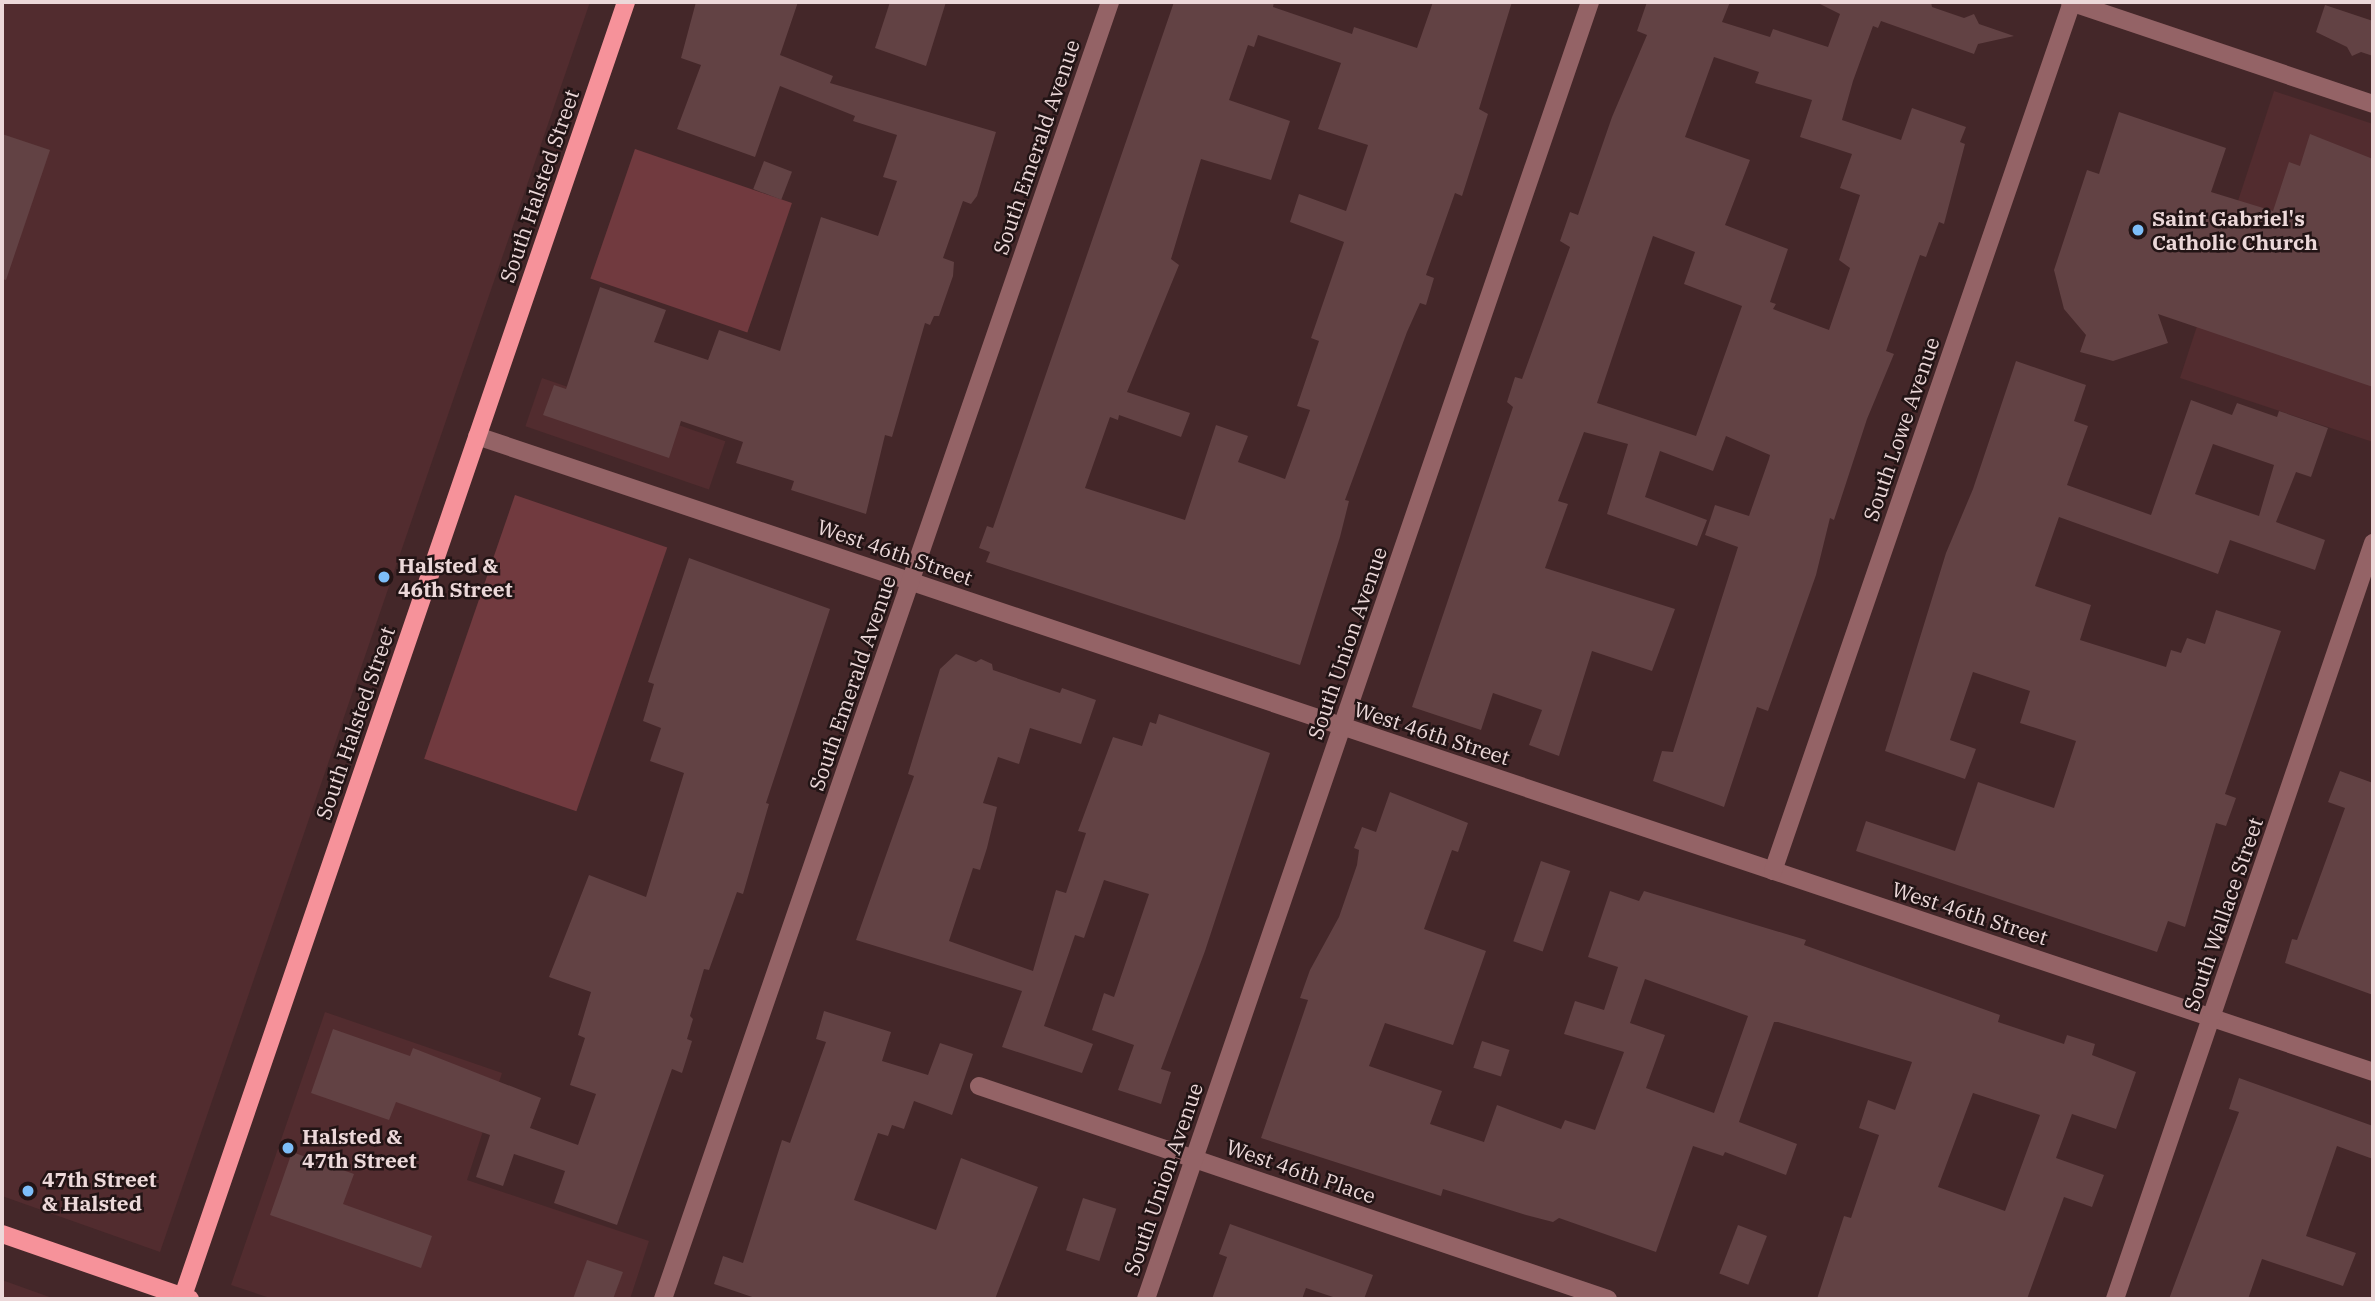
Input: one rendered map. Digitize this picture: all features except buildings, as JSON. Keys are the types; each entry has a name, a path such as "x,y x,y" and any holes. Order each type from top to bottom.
{"main road":[{"name":"South Halsted Street","path":"185,1298 626,2"},
{"path":"2,1234 185,1298"}],"street":[{"name":"South Emerald Avenue","path":"663,1299 1110,2"},
{"name":"South Union Avenue","path":"1146,1299 1590,2"},
{"path":"2071,2 2373,104"},
{"name":"South Lowe Avenue","path":"1773,871 2071,2"},
{"name":"West 46th Street","path":"477,436 2373,1072"},
{"name":"South Wallace Street","path":"2115,1299 2211,1018 2367,584 2373,543"},
{"name":"West 46th Place","path":"979,1086 1608,1299"}],"shaded area":[{"path":"2,2 590,2 160,1252 2,1196"},
{"path":"2274,91 2373,124 2373,442 2180,378"},
{"path":"635,149 792,203 747,333 590,279"},
{"path":"542,378 725,441 709,489 525,426"},
{"path":"515,495 667,547 576,811 424,759"},
{"path":"325,1012 502,1073 467,1180 649,1241 630,1299 273,1299 231,1285"},
{"path":"2,1280 55,1299 2,1299"}],"place":[{"name":"Saint Gabriel's Catholic Church","path":"2138,230"},
{"name":"Halsted & 46th Street","path":"384,577"},
{"name":"Halsted & 47th Street","path":"288,1148"},
{"name":"47th Street & Halsted","path":"28,1191"}]}
